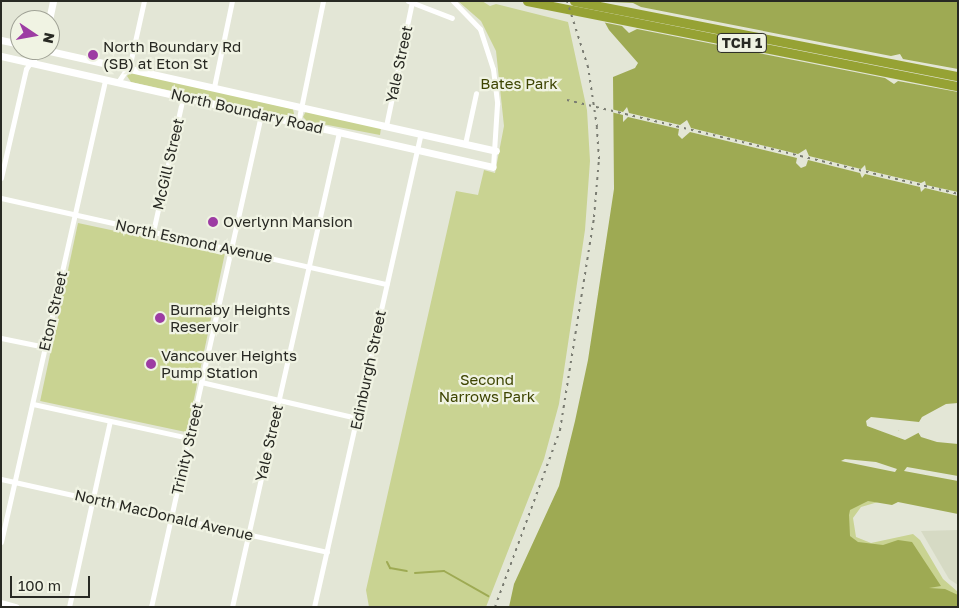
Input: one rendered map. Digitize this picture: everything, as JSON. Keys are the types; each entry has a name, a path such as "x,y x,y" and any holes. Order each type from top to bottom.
{"highway":[{"name":"TCH 1","path":"527,1 958,86"},
{"name":"TCH 1","path":"574,1 958,76"}],"street":[{"path":"118,82 128,68 144,1"},
{"path":"214,87 232,1"},
{"path":"298,123 323,1"},
{"path":"453,1 477,23 488,49 498,104 496,151 493,166"},
{"path":"410,2 452,18"},
{"name":"Yale Street","path":"386,126 410,2"},
{"name":"North Boundary Road","path":"60,53 496,151"},
{"name":"North Boundary Road","path":"1,56 493,166"},
{"path":"1,178 26,69 32,60"},
{"name":"Eton Street","path":"1,542 105,80"},
{"path":"465,144 476,93"},
{"name":"McGill Street","path":"153,232 183,97"},
{"name":"Trinity Street","path":"151,607 261,115"},
{"name":"Yale Street","path":"232,607 339,132"},
{"name":"Edinburgh Street","path":"314,607 421,134"},
{"name":"North Esmond Avenue","path":"1,198 387,284"},
{"path":"1,338 45,347"},
{"path":"201,382 357,418"},
{"path":"32,404 189,438"},
{"path":"69,607 110,421"},
{"name":"North MacDonald Avenue","path":"1,479 327,552"},
{"path":"1,604 15,607"}],"shaded area":[{"path":"593,1 958,1 958,403 946,404 922,417 919,422 896,428 906,437 918,432 921,437 937,442 958,444 958,476 907,467 904,471 958,481 958,514 898,502 892,505 868,501 850,510 849,515 850,536 858,542 883,545 898,540 912,542 941,586 929,588 945,589 958,595 958,607 509,607 514,584 559,486 575,421 588,360 614,189 613,77 635,68 638,63 609,30"},
{"path":"958,530 958,585 949,579 921,531"}],"green space":[{"name":"Second Narrows Park","path":"458,1 482,1 490,6 496,4 568,22 587,110 590,161 585,230 559,404 544,459 486,607 369,607 366,590 456,191 478,195 484,170 495,173 504,126 496,51 481,21"},
{"path":"131,72 293,109 294,114 290,117 131,82 127,76"},
{"path":"306,111 381,128 380,135 307,121 303,117"},
{"path":"78,223 225,254 187,432 40,401"},
{"path":"827,472 904,501 878,502 861,507 853,518 856,537 871,543 913,534 920,540 943,579 958,592 958,600 924,596 875,549 849,539"}],"pier":[{"path":"590,1 633,3 641,7 891,56 900,54 903,59 958,69 958,92 898,81 894,84 885,78 637,29 629,33 622,26 602,22"},
{"path":"627,107 629,113 680,125 687,120 691,128 798,154 806,149 809,156 861,169 865,165 866,170 921,183 925,181 926,185 958,192 958,196 925,188 921,192 920,187 865,174 862,178 860,173 808,160 806,166 801,168 796,163 797,158 690,132 682,139 678,135 679,129 628,117 623,122 623,115 611,112 611,109 623,112"},
{"path":"871,417 919,422 918,427 898,430 907,435 917,430 920,432 905,440 867,426 866,421"},
{"path":"845,459 876,462 897,469 895,472 841,461"}],"waterway":[{"path":"387,562 390,568 407,571"},
{"path":"415,573 444,571 488,596"}],"railway":[{"path":"495,607 560,430 594,217 599,159 597,127 588,67 567,1"},
{"path":"567,100 958,194"}],"place":[{"name":"North Boundary Rd (SB) at Eton St","path":"93,55"},
{"name":"Overlynn Mansion","path":"213,222"},
{"name":"Burnaby Heights Reservoir","path":"160,318"},
{"name":"Vancouver Heights Pump Station","path":"151,364"}],"park label":[{"name":"Bates Park","path":"519,84"}]}
